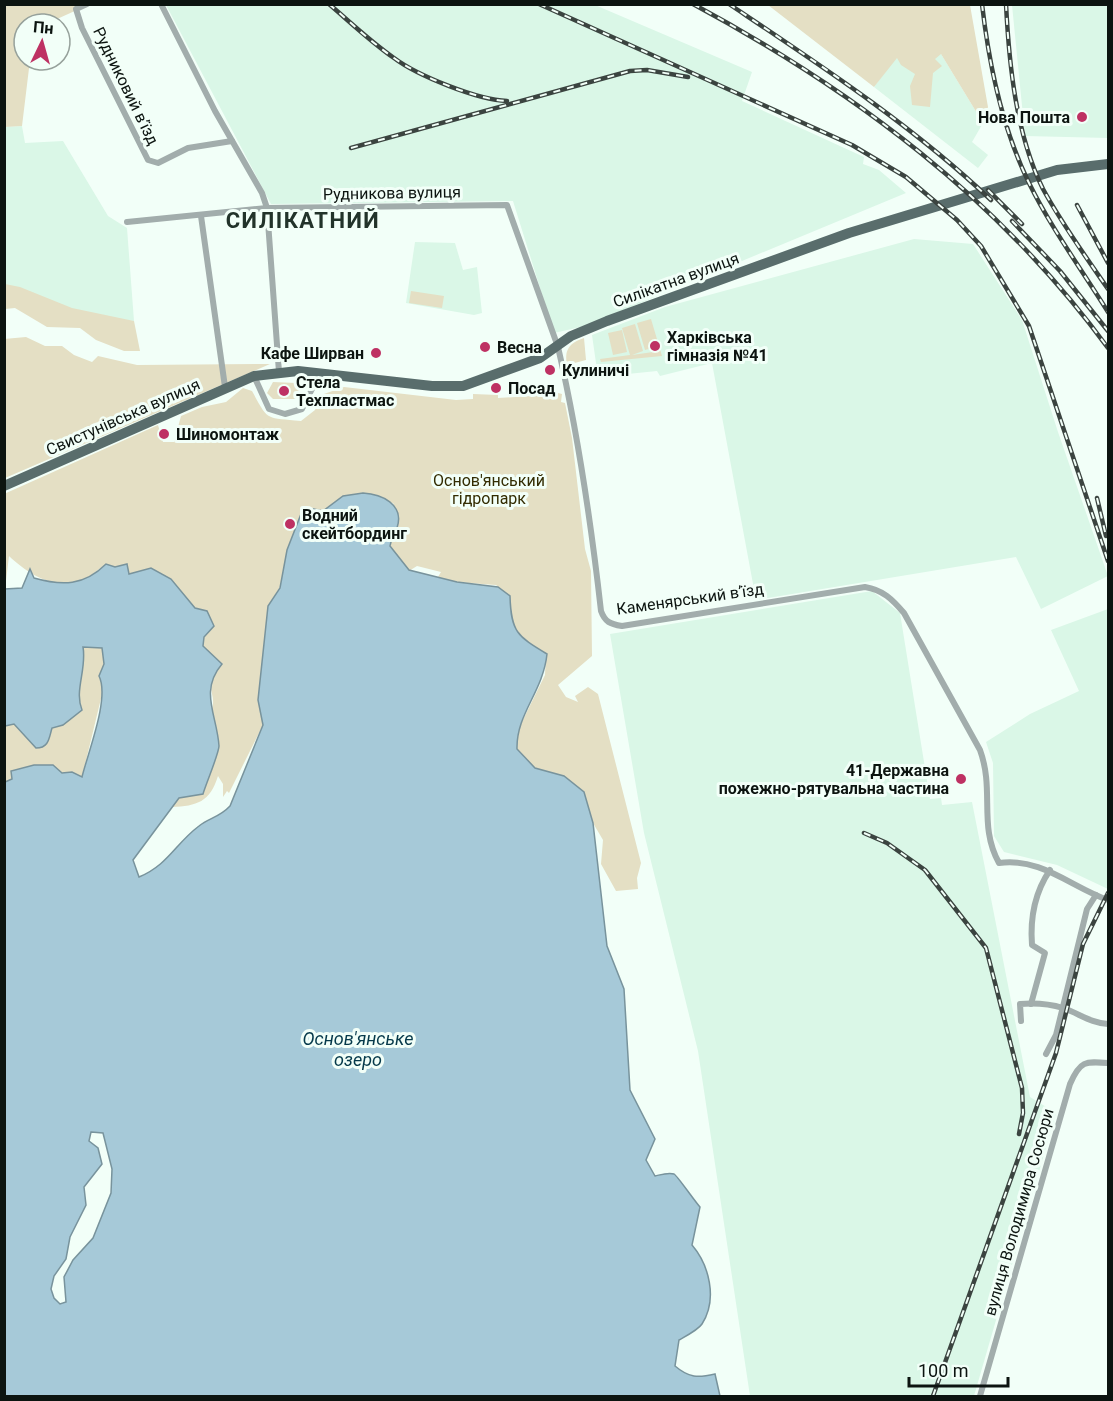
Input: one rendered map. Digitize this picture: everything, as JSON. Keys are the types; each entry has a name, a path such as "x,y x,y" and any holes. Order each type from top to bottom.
{"main road":[{"name":"Силікатна вулиця","path":"254,376 279,372 328,373 432,386 463,386 540,358 571,336 607,321 849,233 1058,170 1108,164"},
{"name":"Свистунівська вулиця","path":"4,486 254,376"}],"street":[{"name":"Рудниковий в’їзд","path":"87,4 76,9 82,28 148,160 158,163 188,148 232,141"},
{"path":"161,4 232,141 262,193 267,208 279,372"},
{"name":"Рудникова вулиця","path":"127,222 267,208 507,205 558,347"},
{"path":"201,216 225,387"},
{"name":"Каменярський в’їзд","path":"558,347 576,425 604,620 622,626 865,587 877,589 891,597 904,612 980,750 987,769 988,837 999,862 1012,861 1050,870"},
{"path":"254,376 269,409 285,414 302,409 313,387 328,373"},
{"path":"1031,1004 1045,953 1032,945 1031,927 1039,886 1050,870 1108,900"},
{"path":"1046,1054 1056,1035 1078,941 1088,909 1096,895"},
{"path":"1021,1021 1020,1004 1031,1004 1062,1008 1094,1023 1108,1024"},
{"name":"вулиця Володимира Сосюри","path":"980,1396 1070,1084 1076,1069 1084,1063 1108,1063"}],"shaded area":[{"path":"166,5 595,5 752,72 742,101 864,157 863,164 879,170 906,193 585,326 554,333 513,201 271,204"},
{"path":"1012,5 1108,5 1108,138 1025,136"},
{"path":"941,54 983,123 972,142 988,155 978,168 874,87 896,57"},
{"path":"22,126 25,143 63,141 108,216 127,228 134,321 104,319 5,288 4,127"},
{"path":"914,239 973,244 1022,320 1108,576 1041,609 1016,557 756,600 712,363 660,376 657,371 598,377 592,335 665,307"},
{"path":"415,242 455,243 463,270 477,267 482,313 474,315 406,303"},
{"path":"872,591 900,613 930,799 941,798 942,805 972,802 1030,1097 1056,1113 974,1396 750,1396 698,1051 644,833 610,634"},
{"path":"1108,609 1108,889 1057,865 1004,852 994,836 993,763 986,742 1030,714 1079,691 1051,630"}],"green space":[{"path":"5,5 88,5 72,12 12,12 12,72 29,72 22,126 5,127"},
{"path":"768,5 970,5 988,107 983,123 941,54 935,59 942,66 933,73 930,107 912,105 910,86 915,74 901,65 897,58 874,87"},
{"path":"5,284 20,287 72,308 134,321 140,351 124,351 96,340 80,328 47,327 15,308 5,309"},
{"path":"411,291 444,296 442,308 409,303"},
{"path":"651,319 662,356 601,362 600,359 630,355 622,328 635,324 643,351 632,355 653,352 652,348 645,350 637,323"},
{"path":"622,330 627,352 613,355 608,333"},
{"path":"26,337 45,346 62,346 74,355 92,362 98,356 137,365 270,364 5,478 4,339"},
{"path":"584,338 586,360 567,365 567,351 575,342"},
{"path":"273,382 296,383 300,390 299,395 295,399 273,399 267,393"},
{"name":"Основ'янський гідропарк","path":"344,387 456,400 473,399 473,394 498,395 498,398 531,396 536,390 540,396 554,400 550,391 562,394 561,402 565,403 572,438 585,549 591,571 592,656 558,685 566,697 578,702 575,696 588,687 598,694 641,863 637,878 638,889 616,891 601,864 603,840 593,823 584,792 564,776 535,768 517,749 517,732 545,675 546,654 522,637 514,626 510,597 496,585 455,582 438,577 441,572 417,566 409,571 395,554 390,543 390,538 398,523 393,503 342,497 323,511 301,514 281,585 268,606 263,725 229,793 227,791 223,797 223,784 218,776 207,797 195,804 172,807 179,798 203,794 216,743 215,722 211,712 213,699 211,685 222,664 203,646 204,637 151,568 129,574 106,564 81,581 68,584 40,578 9,556 5,589 4,494 158,425 163,442 174,442 181,416 202,407 226,402 243,388 252,391 269,416 301,421 315,410 321,395"},
{"path":"83,647 102,648 104,664 99,676 104,686 82,777 72,772 62,773 53,765 34,765 12,771 12,779 5,783 4,726 14,724 36,748 52,728 63,725 78,700"}],"water":[{"name":"Основ'янське озеро","path":"363,493 384,498 390,502 398,513 399,520 390,546 409,570 457,582 498,587 510,596 512,618 518,632 547,654 545,668 521,725 517,749 535,768 564,776 584,792 593,823 607,946 624,989 630,1090 655,1139 646,1160 655,1176 669,1173 676,1175 700,1207 692,1245 707,1272 710,1304 702,1324 679,1340 675,1366 694,1376 715,1374 720,1396 5,1396 5,782 12,779 11,771 34,765 53,765 62,773 72,772 82,777 100,711 102,686 99,676 104,664 102,648 83,647 79,695 82,710 63,725 52,728 48,742 44,746 36,748 14,724 5,726 5,589 22,588 30,569 34,578 63,583 89,577 106,564 115,567 127,564 129,574 151,568 171,579 195,608 207,611 214,626 204,637 203,646 222,664 215,674 210,694 218,735 217,755 203,794 179,798 133,860 139,877 157,866 199,826 230,806 263,725 258,700 268,606 280,588 287,550 301,514 309,508 323,511 343,496","holes":["91,1132 103,1133 112,1169 111,1193 93,1238 73,1260 64,1277 66,1302 60,1304 54,1298 51,1289 54,1276 66,1259 70,1237 86,1205 84,1187 102,1164 98,1148 89,1141"]}],"railway":[{"path":"329,4 385,52 405,65 465,92 507,101"},
{"path":"539,4 852,145 906,177 957,220 981,246 1029,326 1108,561"},
{"path":"693,4 811,74 867,112 920,153 972,197 1020,244 1066,294 1108,348"},
{"path":"729,4 897,121 930,146 991,200"},
{"path":"982,4 988,50 1011,140 1029,183 1047,216 1108,312"},
{"path":"1006,4 1015,99 1026,146 1043,189 1074,240 1108,289"},
{"path":"351,148 630,71 647,70 688,77"},
{"path":"988,190 1022,224"},
{"path":"1077,205 1108,263"},
{"path":"1012,221 1060,271 1108,331"},
{"path":"1097,498 1106,536"},
{"path":"864,833 887,843 925,870 986,948 1022,1088 1023,1113 1019,1134"},
{"path":"933,1396 1056,1053 1083,944 1108,893"}],"place":[{"name":"Нова Пошта","path":"1082,117"},
{"name":"Харківська гімназія №41","path":"655,346"},
{"name":"Весна","path":"485,347"},
{"name":"Кафе Ширван","path":"376,353"},
{"name":"Кулиничі","path":"550,370"},
{"name":"Посад","path":"496,388"},
{"name":"Стела Техпластмас","path":"284,391"},
{"name":"Шиномонтаж","path":"164,434"},
{"name":"Водний скейтбординг","path":"290,524"},
{"name":"41-Державна пожежно-рятувальна частина","path":"961,779"}],"district":[{"name":"СИЛІКАТНИЙ","path":"303,220"}]}
